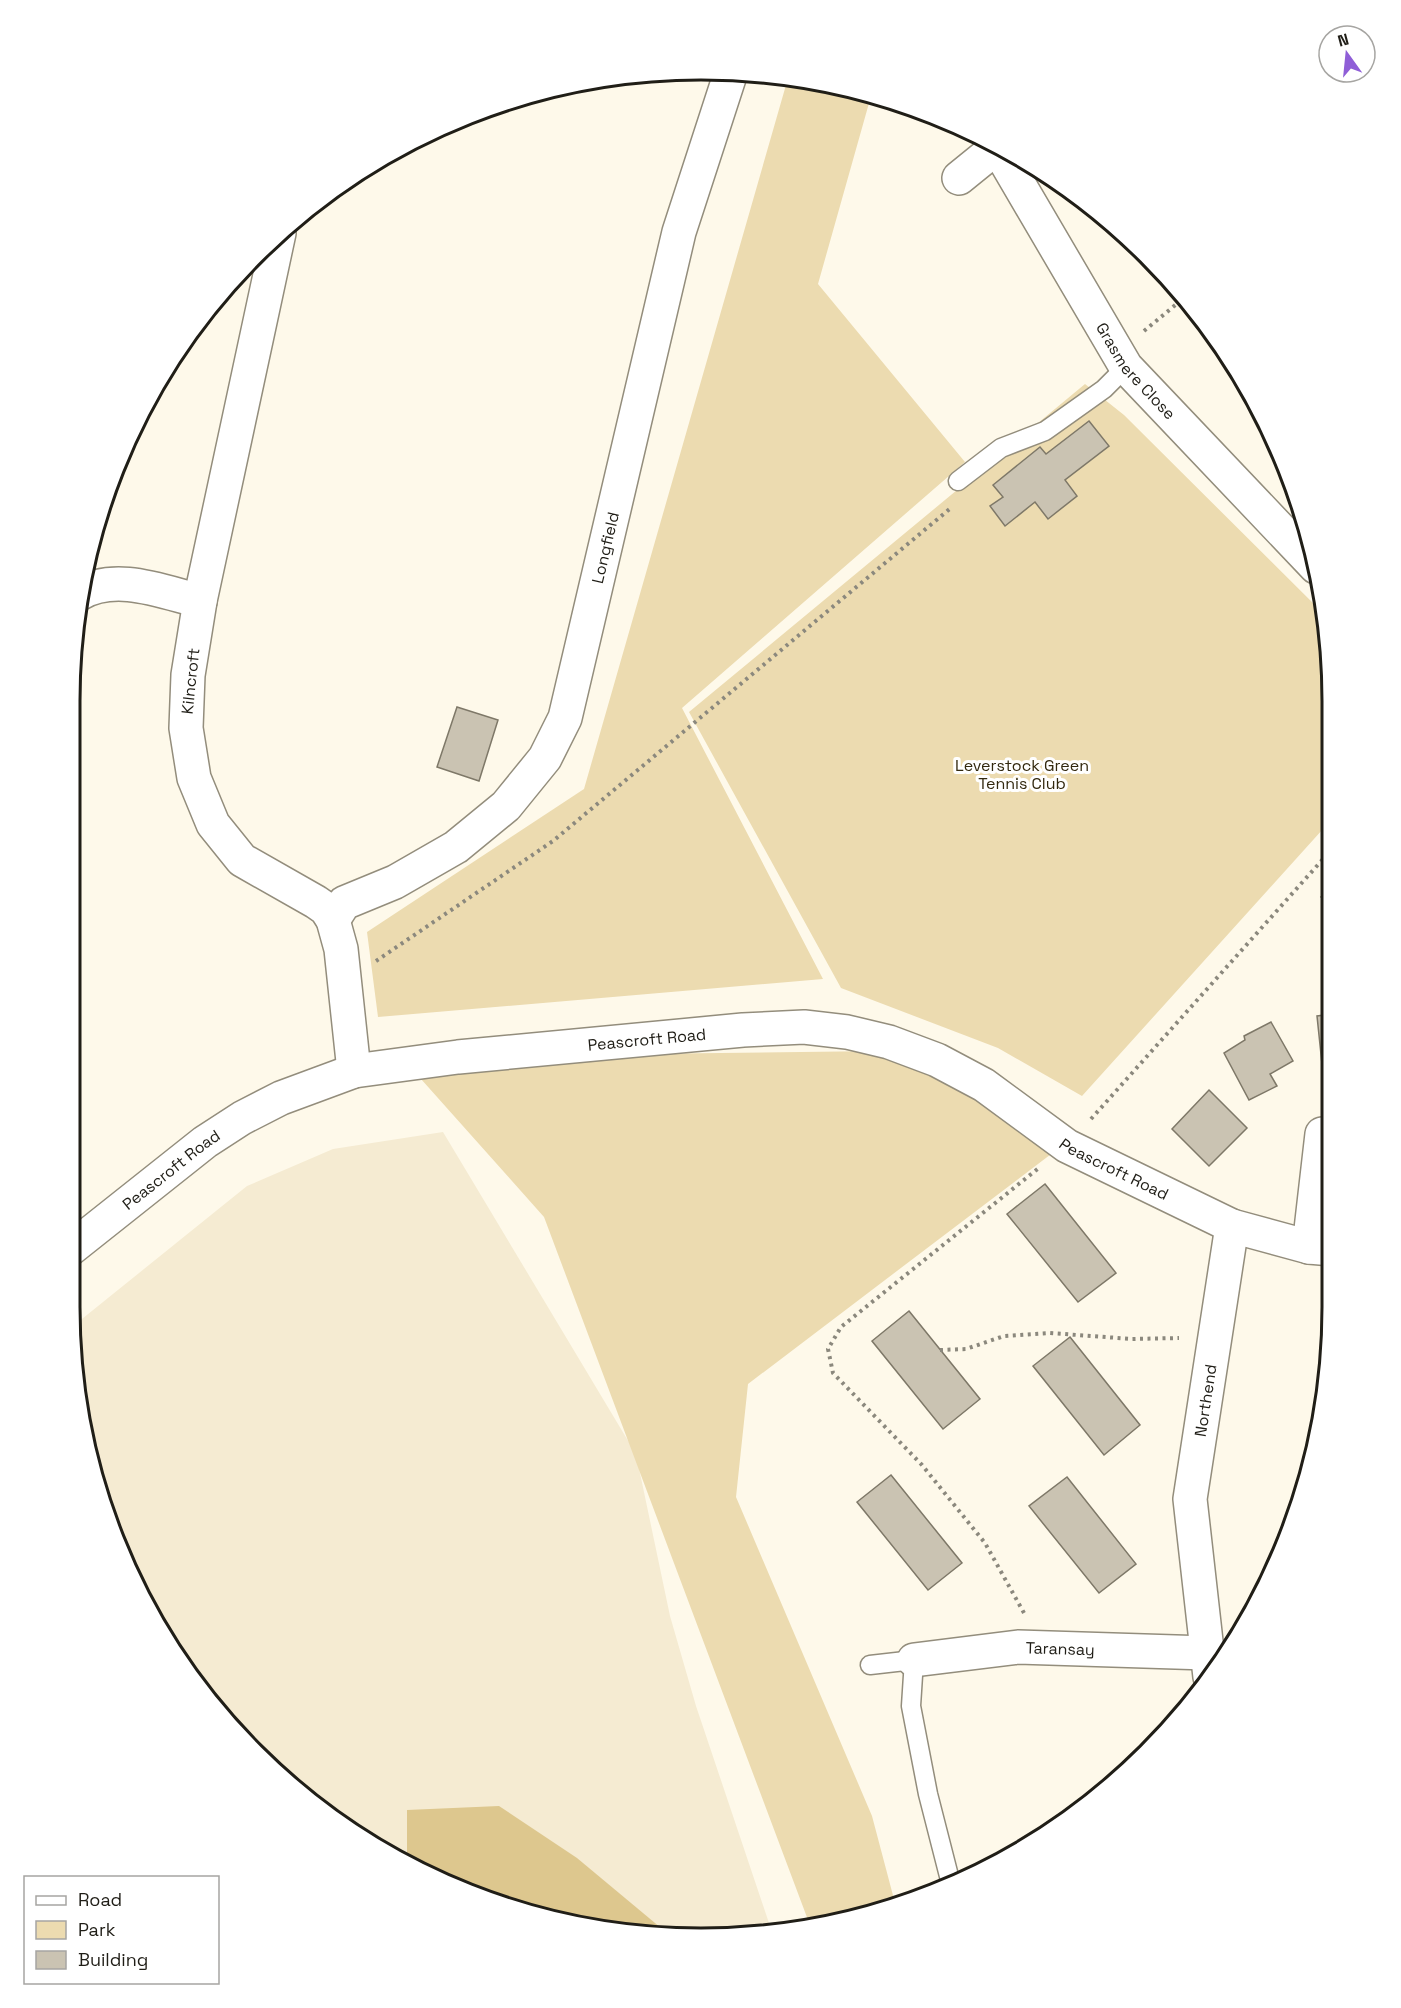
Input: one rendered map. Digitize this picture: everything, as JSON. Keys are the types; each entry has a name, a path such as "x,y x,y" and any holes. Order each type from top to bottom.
{"street":[{"name":"Longfield","path":"333,920 344,903 395,882 456,847 506,806 545,758 565,717 679,232 728,81"},
{"path":"960,178 991,152"},
{"name":"Grasmere Close","path":"1004,159 1126,367 1304,554"},
{"name":"Kilncroft","path":"276,248 200,601 188,675 186,728 194,778 213,824 242,860 316,902 326,909 333,920"},
{"path":"89,590 119,584 147,588 200,601"},
{"path":"333,920 341,949 354,1071"},
{"name":"Peascroft Road","path":"80,1241 205,1142 242,1118 281,1098 354,1071 458,1057 743,1030 804,1027 858,1034 937,1060 984,1085 1067,1146 1232,1226"},
{"path":"1232,1226 1321,1248 1322,1191"},
{"name":"Northend","path":"1209,1664 1190,1499 1213,1337 1232,1226"},
{"name":"Taransay","path":"914,1660 1018,1647 1208,1665"}],"lane":[{"path":"958,481 1001,448 1045,431 1104,389 1126,367"},
{"path":"870,1665 914,1660 911,1706 928,1794 949,1876"}],"path":[{"path":"343,983 553,841 953,506"},
{"path":"1043,1648 985,1543 922,1465 833,1373 828,1349 841,1327 1067,1146 1322,860"},
{"path":"940,1350 966,1349 1004,1336 1050,1333 1132,1338 1213,1337"}],"shaded area":[{"path":"443,1132 636,1454 670,1616 696,1706 769,1924 741,1927 660,1927 579,1917 501,1896 426,1864 355,1824 322,1800 261,1747 208,1686 184,1653 163,1618 127,1545 112,1507 101,1468 91,1429 85,1389 80,1320 247,1186 333,1149"},
{"path":"499,1806 577,1858 660,1927 579,1917 540,1907 501,1896 426,1864 407,1854 407,1810"}],"green space":[{"path":"786,86 822,91 869,103 818,284 965,462 682,708 823,979 378,1017 367,932 584,789"},
{"name":"Leverstock Green Tennis Club","path":"1085,384 1124,415 1314,604 1322,700 1322,830 1082,1096 998,1048 841,988 689,712"},
{"path":"396,1051 633,1054 880,1051 983,1089 1063,1145 748,1384 736,1497 872,1816 894,1898 808,1919 544,1217"}],"building":[{"path":"1089,421 1109,446 1065,480 1077,496 1048,519 1035,502 1005,526 990,506 1003,497 993,485 1040,447 1046,454"},
{"path":"457,707 498,720 479,781 437,767"},
{"path":"1322,1015 1322,1064 1317,1016"},
{"path":"1271,1022 1293,1061 1270,1074 1277,1086 1249,1100 1224,1053 1245,1040 1244,1036"},
{"path":"1209,1090 1247,1128 1209,1166 1172,1129"},
{"path":"1045,1184 1116,1273 1078,1302 1007,1214"},
{"path":"909,1311 980,1399 943,1429 872,1341"},
{"path":"1070,1337 1140,1425 1104,1455 1033,1366"},
{"path":"891,1475 962,1563 928,1590 857,1502"},
{"path":"1067,1477 1136,1564 1099,1593 1029,1506"}]}
